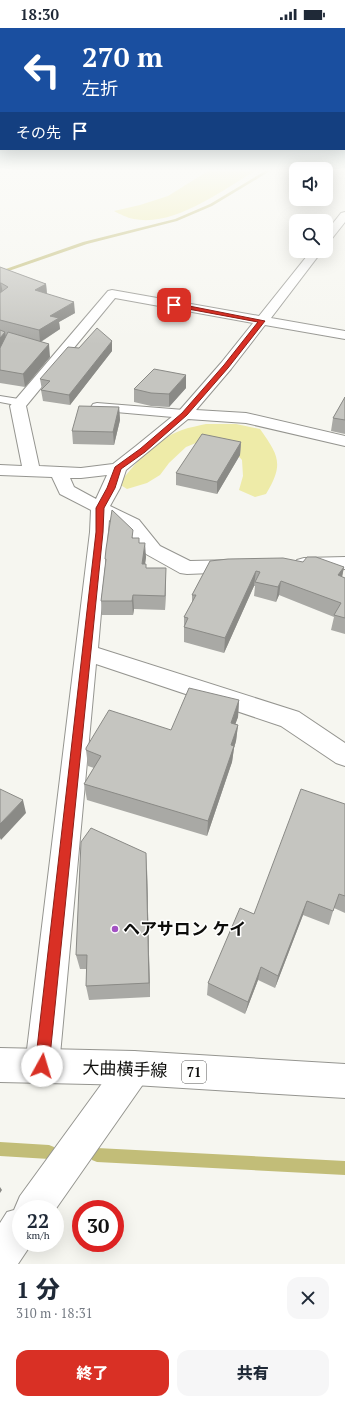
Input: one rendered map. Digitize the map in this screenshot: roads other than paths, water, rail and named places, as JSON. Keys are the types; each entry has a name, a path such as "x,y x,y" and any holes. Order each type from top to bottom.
{"street":[{"path":"0,470 81,473 118,468 142,450 184,414 226,366 312,258"},
{"path":"32,471 18,406 112,294 345,335"},
{"path":"48,350 62,354"},
{"path":"184,414 246,418 345,441"},
{"path":"42,1066 100,532 100,508 111,488 118,468"},
{"path":"59,472 66,490 132,524 153,550 187,568 250,566"},
{"path":"290,565 345,563"},
{"path":"87,653 290,719 345,756"},
{"name":"大曲横手線","path":"0,1065 134,1068 345,1081"},
{"path":"40,1200 134,1068"},
{"path":"0,1256 12,1239"}],"lane":[{"path":"0,399 21,402"},
{"path":"95,407 184,414"}],"waterway":[{"path":"0,273 85,243 142,229"},
{"path":"0,1149 49,1152"},
{"path":"97,1155 345,1168"}],"place":[{"name":"ヘアサロン ケイ","path":"115,929"}]}
